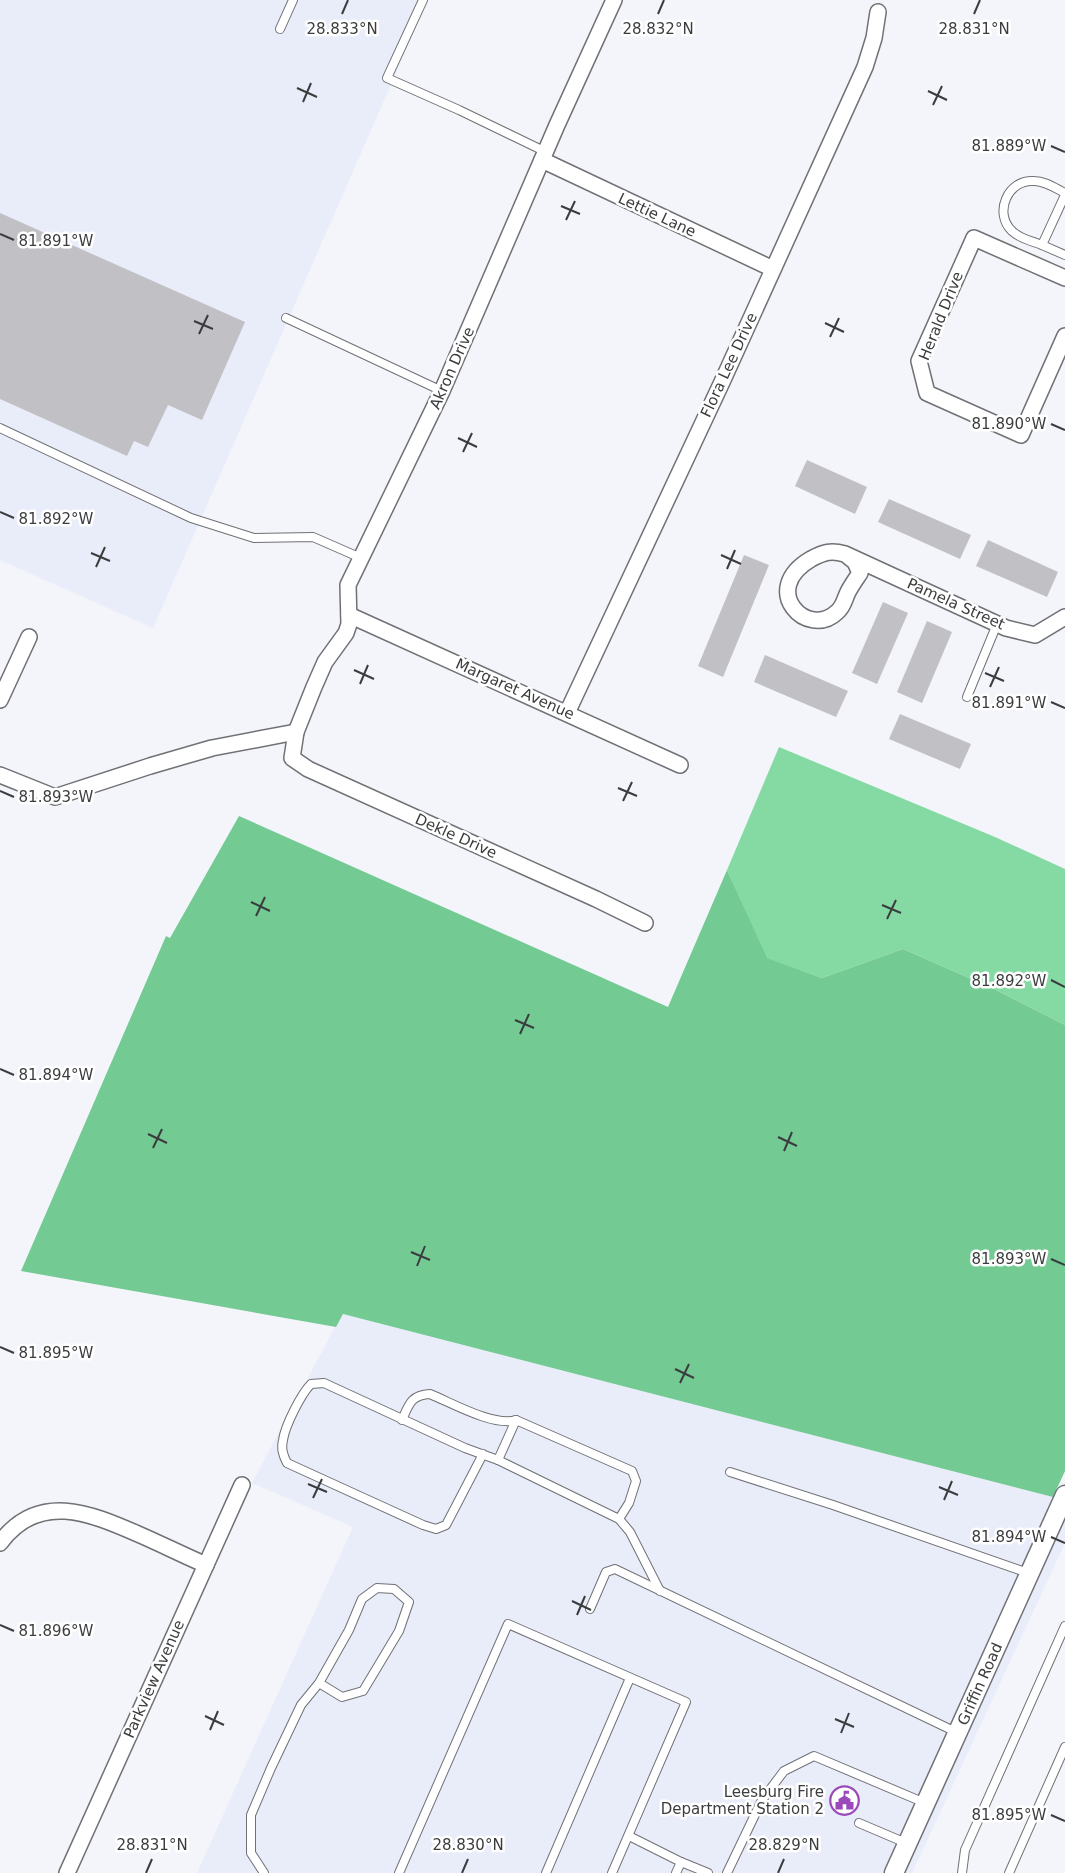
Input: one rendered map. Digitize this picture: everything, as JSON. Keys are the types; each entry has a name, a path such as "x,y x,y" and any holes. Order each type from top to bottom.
{"street":[{"name":"Akron Drive","path":"296,732 325,663 346,633 349,615 348,585 442,391 614,0"},
{"name":"Flora Lee Drive","path":"567,713 865,67 874,38 878,12"},
{"name":"Lettie Lane","path":"544,156 773,269"},
{"name":"Herald Drive","path":"1065,278 974,238 919,361 927,393 1021,435 1065,336"},
{"name":"Pamela Street","path":"845,554 855,562 860,573 843,605 836,614 825,619 814,620 802,617 793,609 788,599 787,587 791,576 798,567 823,552 835,551 845,554 997,624 1035,635 1065,617"},
{"name":"Margaret Avenue","path":"349,615 680,765"},
{"path":"0,700 29,637"},
{"path":"0,774 56,797 212,748 296,732"},
{"name":"Dekle Drive","path":"296,732 292,758 308,769 645,923"},
{"name":"Parkview Avenue","path":"67,1873 242,1485"},
{"name":"Griffin Road","path":"894,1873 1065,1495"},
{"path":"0,1543 16,1525 38,1513 56,1510 78,1512 99,1517 206,1565"}],"lane":[{"path":"280,29 293,0"},
{"path":"423,0 387,78 459,110 544,156"},
{"path":"1042,245 1065,194 1043,182 1019,184 1007,195 1003,212 1008,226 1020,236 1065,255"},
{"path":"286,318 442,391"},
{"path":"0,428 191,518 254,538 313,537 361,558"},
{"path":"967,697 997,624"},
{"path":"483,1454 446,1525 436,1529 299,1469 287,1463 282,1454 283,1438 303,1393 311,1384 324,1383 402,1420 498,1460 620,1519 630,1532 660,1591"},
{"path":"402,1420 410,1401 420,1394 430,1394 489,1418 508,1422 516,1419 632,1471 636,1481 629,1503 620,1519"},
{"path":"498,1460 516,1419"},
{"path":"729,1473 833,1505 1030,1573"},
{"path":"590,1609 606,1572 615,1569 958,1733"},
{"path":"264,1873 251,1852 251,1815 302,1705 319,1683 349,1630 362,1599 376,1588 394,1589 409,1602 399,1630 363,1691 342,1697 319,1683"},
{"path":"399,1873 508,1624 686,1702 612,1873"},
{"path":"962,1873 965,1850 1065,1626"},
{"path":"546,1873 630,1678"},
{"path":"1009,1873 1065,1747"},
{"path":"727,1873 762,1800 784,1772 814,1756 926,1804"},
{"path":"859,1823 908,1843"},
{"path":"628,1836 708,1873"},
{"path":"676,1873 681,1862"}],"shaded area":[{"path":"0,0 428,0 153,628 0,560"},
{"path":"342,1314 1053,1497 883,1873 197,1873 353,1527 252,1483"},
{"path":"1065,1520 1065,1543 912,1873 905,1873"}],"green space":[{"path":"779,747 995,837 1065,869 1065,1025 994,989 903,949 822,978 766,958 727,870"},
{"path":"239,816 668,1007 727,870 767,958 822,978 903,949 994,989 1065,1025 1065,1471 1053,1497 343,1314 336,1327 21,1271 166,936 170,938"}],"building":[{"path":"0,213 245,322 202,420 168,405 148,447 134,441 127,456 0,399"},
{"path":"807,460 867,487 855,514 795,486"},
{"path":"889,499 971,535 960,559 878,522"},
{"path":"988,540 1058,572 1047,597 976,566"},
{"path":"744,555 769,565 723,677 698,666"},
{"path":"883,602 908,613 877,684 852,673"},
{"path":"927,621 952,632 922,703 897,692"},
{"path":"765,655 848,691 836,717 754,682"},
{"path":"900,714 971,744 960,769 889,739"}],"place":[{"name":"Leesburg Fire Department Station 2","path":"845,1801"}]}
